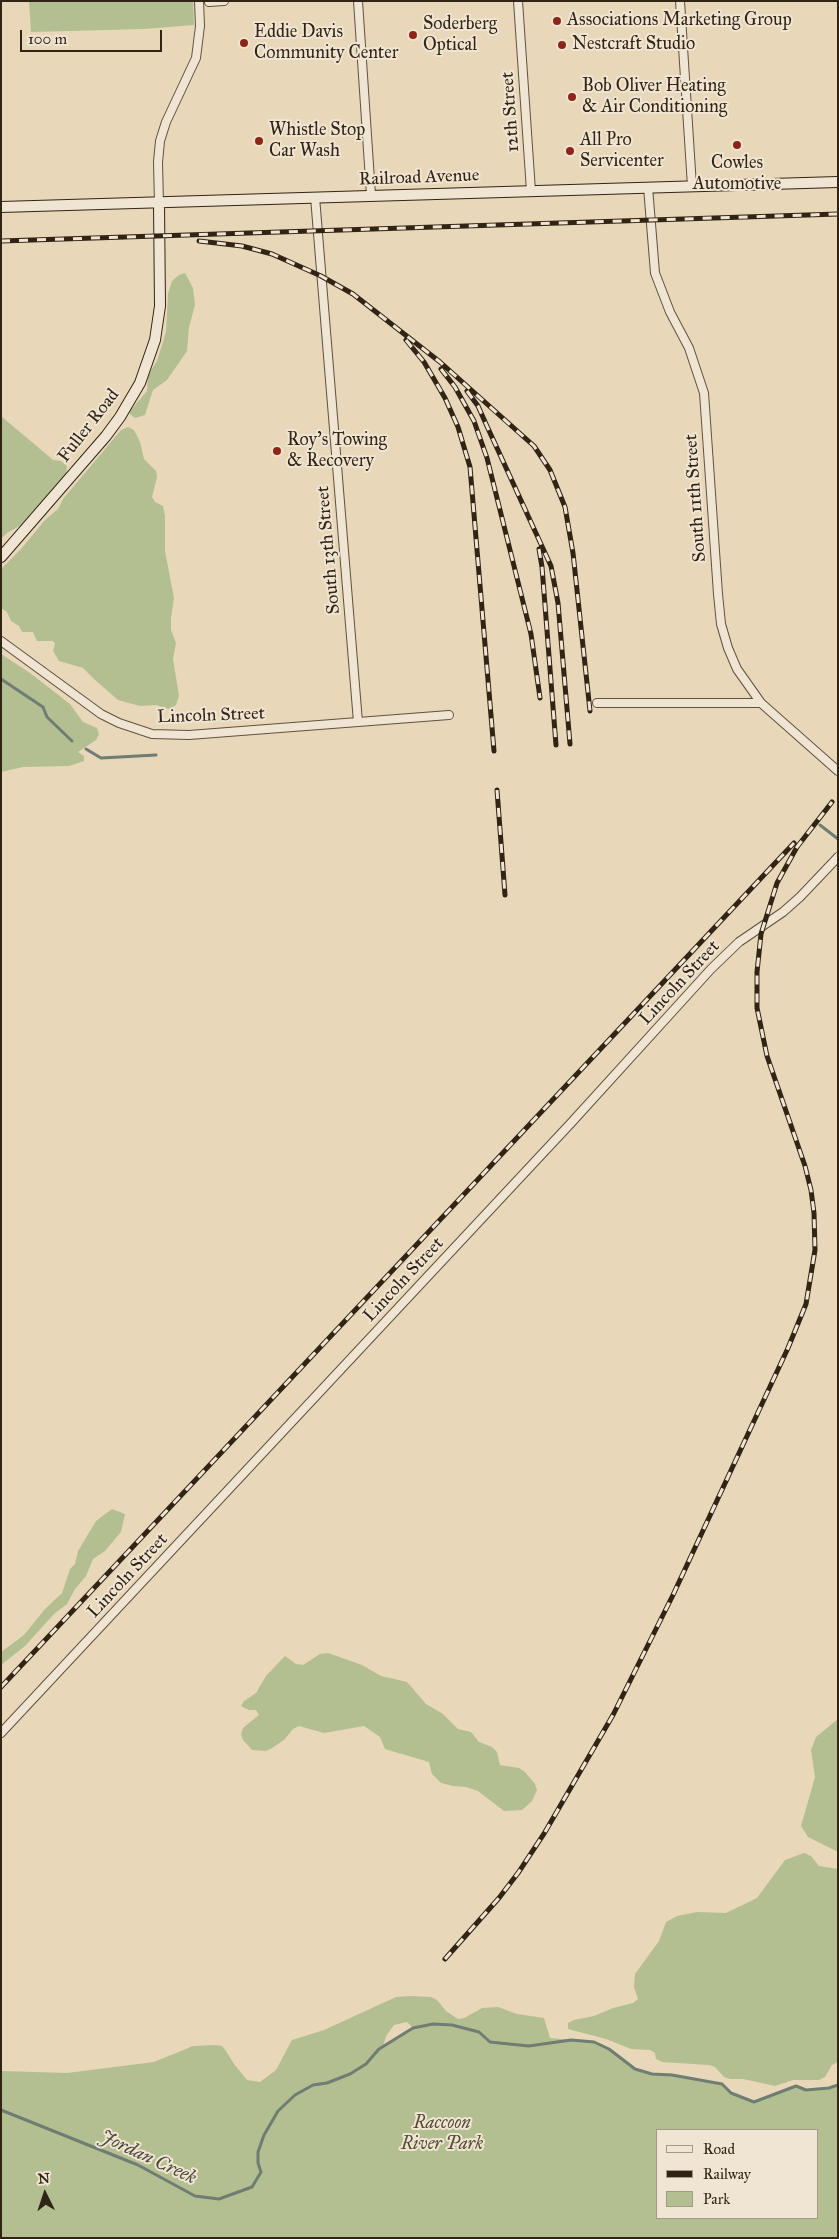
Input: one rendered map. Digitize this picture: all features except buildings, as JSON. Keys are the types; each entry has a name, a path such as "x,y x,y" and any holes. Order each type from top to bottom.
{"main road":[{"name":"Railroad Avenue","path":"1,207 159,204 371,195 838,182"},
{"name":"Fuller Road","path":"1,557 106,436 120,417 140,383 155,340 160,306 159,204"}],"street":[{"path":"159,204 158,162 160,141 166,122 196,58 199,44 199,1"},
{"path":"209,2 224,1"},
{"path":"358,1 371,195"},
{"name":"12th Street","path":"518,1 532,191"},
{"path":"680,1 692,186"},
{"name":"South 11th Street","path":"648,187 655,274 670,312 689,348 704,393 721,624 728,648 737,669 761,703 838,771"},
{"name":"South 13th Street","path":"315,197 358,722"},
{"name":"Lincoln Street","path":"1,641 101,714 119,723 152,734 189,735 449,715"},
{"path":"597,703 761,703"},
{"name":"Lincoln Street","path":"1,1733 577,1116 711,969 738,942 794,902 838,857"}],"green space":[{"path":"29,1 193,1 194,25 144,29 31,32"},
{"path":"185,273 193,288 195,305 189,327 187,351 167,380 153,390 145,415 135,418 130,414 130,411 147,391 148,375 157,361 166,332 168,294 172,281"},
{"path":"1,416 53,460 61,461 67,466 66,476 23,524 7,533 1,539"},
{"path":"128,427 134,430 140,442 144,459 156,471 157,477 152,497 155,502 163,506 165,516 165,551 174,598 171,630 176,643 173,659 179,696 176,705 169,709 156,705 140,706 118,700 83,668 59,661 53,651 55,644 53,641 37,641 33,632 22,632 19,626 11,621 7,612 1,608 1,569 21,549 45,520 58,509 63,499 121,430"},
{"path":"1,654 30,673 70,704 83,722 97,728 99,734 96,740 78,752 84,756 84,761 69,766 23,767 1,772"},
{"path":"112,1509 125,1514 121,1532 105,1551 93,1559 86,1576 75,1589 67,1604 54,1614 25,1646 1,1665 1,1652 24,1635 45,1609 62,1593 70,1569 75,1564 78,1551 96,1521"},
{"path":"328,1653 362,1665 381,1676 407,1682 426,1704 443,1714 458,1729 471,1732 479,1742 492,1747 497,1752 500,1765 519,1768 525,1772 535,1784 537,1790 532,1801 522,1810 504,1811 478,1791 441,1783 432,1774 429,1762 385,1749 380,1737 364,1726 324,1733 299,1726 272,1748 266,1751 252,1750 243,1740 241,1734 243,1728 259,1715 256,1710 249,1710 241,1706 244,1701 256,1693 266,1676 285,1656 296,1664 303,1665 320,1654"},
{"path":"838,1719 838,1852 808,1837 801,1826 815,1777 811,1750 816,1737"},
{"path":"804,1853 811,1856 819,1866 838,1869 838,2062 832,2065 825,2077 819,2080 793,2080 775,2086 743,2079 730,2079 724,2077 715,2067 709,2065 662,2062 656,2059 655,2053 650,2050 631,2049 606,2039 568,2029 568,2023 574,2020 594,2016 613,2008 633,2003 638,1999 634,1987 635,1974 659,1941 666,1922 677,1916 697,1912 726,1913 757,1898 785,1860"},
{"name":"Raccoon River Park","path":"396,1997 431,1997 458,2019 464,2018 482,2008 498,2007 517,2014 544,2018 550,2038 594,2042 609,2049 635,2069 652,2074 672,2075 722,2084 731,2093 754,2102 796,2086 806,2090 829,2088 838,2085 838,2238 1,2238 1,2071 67,2073 154,2062 193,2046 215,2045 222,2046 247,2080 260,2082 276,2070 292,2040 324,2030","holes":["407,2022 413,2028 383,2047 386,2036 394,2025"]}],"waterway":[{"path":"1,679 43,707 47,717 72,741"},
{"path":"86,749 101,758 156,755"},
{"path":"820,825 838,839"},
{"name":"Jordan Creek","path":"1,2110 138,2165 195,2196 219,2199 252,2187 261,2172 258,2163 258,2152 264,2135 278,2111 295,2095 313,2085 327,2083 350,2074 366,2064 379,2049 413,2028 433,2024 452,2025 479,2032 490,2042 529,2046 571,2040 594,2042 609,2049 635,2069 652,2074 672,2075 722,2084 731,2093 754,2102 796,2086 806,2090 829,2088 838,2085"}],"railway":[{"path":"1,241 838,214"},
{"path":"199,241 242,246 272,254 321,276 353,294 440,362 534,446 550,470 565,507 573,553 590,711"},
{"path":"406,340 424,362 445,398 458,427 470,467 494,751"},
{"path":"441,369 455,387 474,421 487,458 531,634 540,698"},
{"path":"467,391 478,406 551,566 558,603 570,744"},
{"path":"539,549 556,745"},
{"path":"497,790 505,895"},
{"path":"445,1959 499,1898 518,1873 545,1832 613,1715 673,1595 788,1348 806,1304 815,1250 811,1190 805,1166 767,1056 757,1008 757,972 761,934 777,883 797,847 832,802"},
{"path":"1,1687 794,843"}],"place":[{"name":"Associations Marketing Group","path":"557,21"},
{"name":"Soderberg Optical","path":"413,35"},
{"name":"Eddie Davis Community Center","path":"244,43"},
{"name":"Nestcraft Studio","path":"562,45"},
{"name":"Bob Oliver Heating & Air Conditioning","path":"572,97"},
{"name":"Whistle Stop Car Wash","path":"259,141"},
{"name":"Cowles Automotive","path":"737,145"},
{"name":"All Pro Servicenter","path":"570,151"},
{"name":"Roy's Towing & Recovery","path":"277,451"}]}
